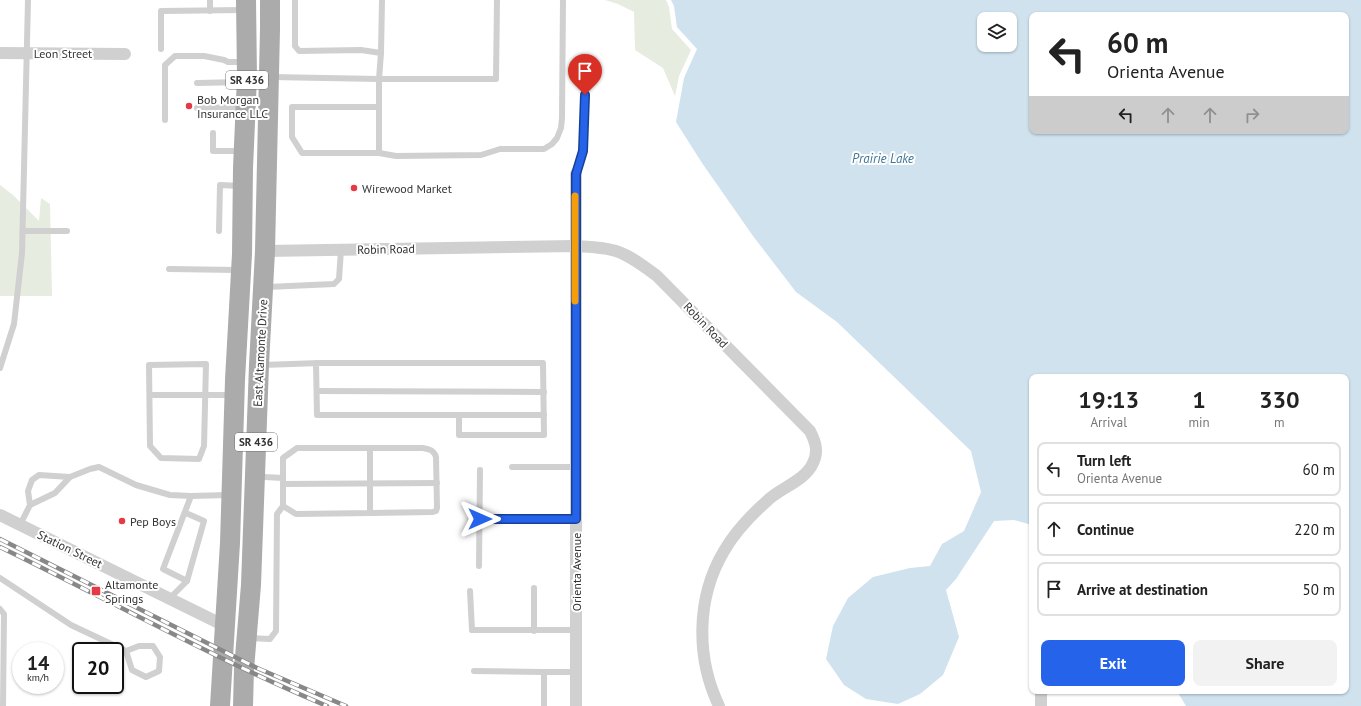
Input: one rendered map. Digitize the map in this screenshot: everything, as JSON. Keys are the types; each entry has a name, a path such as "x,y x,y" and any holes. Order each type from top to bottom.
{"main road":[{"name":"East Altamonte Drive","path":"243,706 253,525 265,251 270,0"},
{"name":"East Altamonte Drive","path":"220,706 232,495 235,395 242,262 243,168 247,74 246,5"},
{"path":"243,168 250,178 252,193 252,232 259,245 265,251"},
{"path":"242,262 249,265 251,279 249,340 252,352 259,361"},
{"path":"233,442 255,474"},
{"path":"232,495 253,525"}],"street":[{"name":"Leon Street","path":"0,53 125,54"},
{"path":"247,74 269,77"},
{"name":"Orienta Avenue","path":"576,174 576,706"},
{"name":"Robin Road","path":"265,251 575,246 596,247 617,252 637,262 657,276 810,431 815,442 816,452 813,463 804,475 768,499 742,525 723,552 709,585 702,622 703,654 712,692 719,706"},
{"name":"Station Street","path":"0,515 225,626"},
{"path":"1041,694 1041,706"}],"lane":[{"path":"0,368 14,324 22,253 28,0"},
{"path":"210,0 210,11"},
{"path":"295,0 295,46 299,51 361,50 381,53"},
{"path":"379,153 379,79 382,0"},
{"path":"269,77 496,79 497,0"},
{"path":"379,107 292,107 292,137 302,153 379,153 396,156 481,154 500,149 544,149 552,144 557,138 561,128 563,0"},
{"path":"161,49 161,11 210,11 246,5"},
{"path":"165,120 165,65 175,56 204,56 224,60 247,74"},
{"path":"197,83 247,74"},
{"path":"576,174 583,151 585,95"},
{"path":"197,108 246,107"},
{"path":"213,133 213,151 243,168 220,185 219,231"},
{"path":"23,231 67,231"},
{"path":"263,287 334,284 339,279 341,250"},
{"path":"169,269 242,262"},
{"path":"259,361 316,363 543,363 544,435 459,435 459,415"},
{"path":"316,363 317,415 544,415"},
{"path":"206,364 204,446 199,459 161,458 150,446 150,395 149,365 206,364"},
{"path":"317,391 544,392"},
{"path":"150,395 235,395"},
{"path":"246,637 270,639 276,631 277,514 283,506 283,458 297,448 430,449 434,452 436,457 436,511 296,514 283,506"},
{"path":"370,448 370,513"},
{"path":"30,505 55,493 70,477 99,467 136,485 170,495 232,495"},
{"path":"512,467 575,467"},
{"path":"479,566 480,470"},
{"path":"255,474 283,481 437,483"},
{"path":"20,525 30,505 28,491 32,480 39,475 70,477"},
{"path":"187,581 164,569 192,496"},
{"path":"169,598 187,581 204,521 186,513"},
{"path":"480,519 576,519"},
{"path":"0,578 71,625 126,651 132,670 146,676 159,671 160,657 153,646 138,646 126,651"},
{"path":"534,588 534,631"},
{"path":"470,591 472,630 576,630"},
{"path":"0,609 4,614 3,706"},
{"path":"474,671 576,672"},
{"path":"544,672 544,706"}],"shaded area":[{"path":"605,0 666,0 669,7 672,29 691,50 679,76 675,96 663,68 635,50 634,12 618,4"},
{"path":"0,185 13,195 39,221 41,198 50,204 52,296 0,296"}],"water":[{"name":"Prairie Lake","path":"671,0 1361,0 1361,706 1186,706 1179,694 1349,694 1349,374 1029,374 1029,524 1014,520 994,521 956,579 946,590 959,637 943,675 920,694 898,704 866,699 844,685 826,659 833,626 848,598 873,577 910,568 930,566 942,544 964,531 981,492 971,451 837,322 796,292 753,236 702,163 676,122 684,78 697,49 677,27 674,6"}],"railway":[{"path":"0,539 257,668 346,706"},
{"path":"0,547 244,669 327,706"}],"slow traffic":[{"path":"575,196 575,301"}],"place":[{"name":"Bob Morgan Insurance LLC","path":"189,106"},
{"name":"Wirewood Market","path":"354,188"},
{"name":"Pep Boys","path":"122,521"},
{"name":"Altamonte Springs","path":"96,591"}],"route":[{"path":"480,519 576,519 576,174 583,151 585,95"}]}
